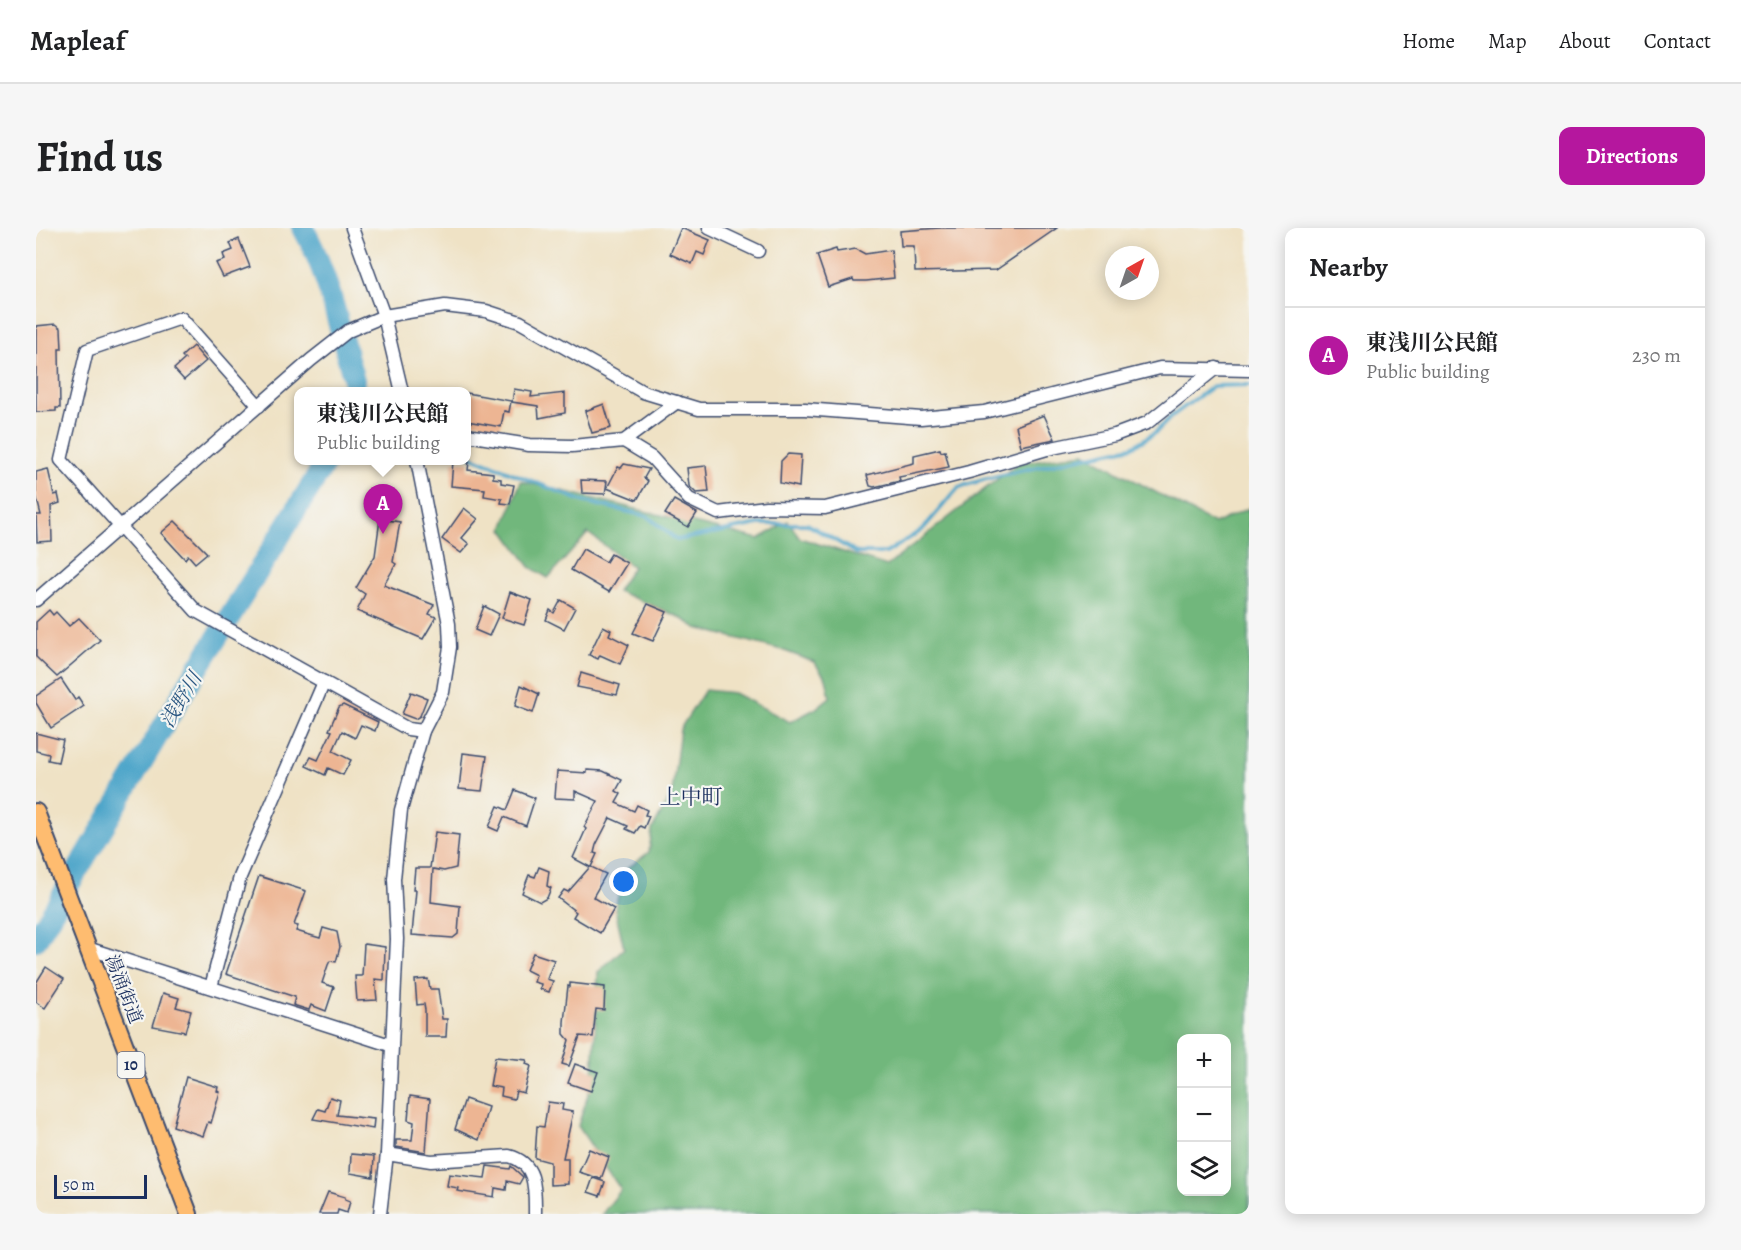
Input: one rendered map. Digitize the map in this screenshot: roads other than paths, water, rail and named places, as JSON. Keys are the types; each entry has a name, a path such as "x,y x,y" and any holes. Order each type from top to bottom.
{"main road":[{"name":"湯涌街道","path":"36,812 189,1214"}],"street":[{"path":"352,228 384,316 401,387"},
{"path":"709,228 758,251"},
{"path":"36,600 311,360 348,331 384,316 445,306 486,311 519,322 643,392 699,409 805,409 921,418 984,412 1160,368 1249,370"},
{"path":"259,406 181,318 87,350 61,460 196,611 408,729 423,731"},
{"path":"624,441 652,458 689,499 718,513 766,507 825,508 969,472 1047,449 1115,435 1147,423 1216,368"},
{"path":"471,436 528,445 572,446 624,441 677,402"},
{"path":"380,1214 387,1154 390,1046 397,939 395,867 401,810 423,731 443,692 450,647 449,624 418,465"},
{"path":"211,987 240,877 324,682"},
{"path":"87,948 390,1046"},
{"path":"387,1154 431,1161 509,1156 517,1158 527,1165 536,1183 536,1214"}],"waterway":[{"name":"浅野川","path":"303,228 320,264 333,302 354,380 353,387"},
{"path":"471,457 582,501 647,516 677,540 759,524 807,524 857,553 886,553 922,530 959,487 997,476 1132,447 1156,432 1172,416 1213,386 1249,385"},
{"name":"浅野川","path":"36,940 192,678 324,465"}],"place":[{"name":"東浅川公民館","path":"383,534"}],"district":[{"name":"上中町","path":"691,797"}]}
